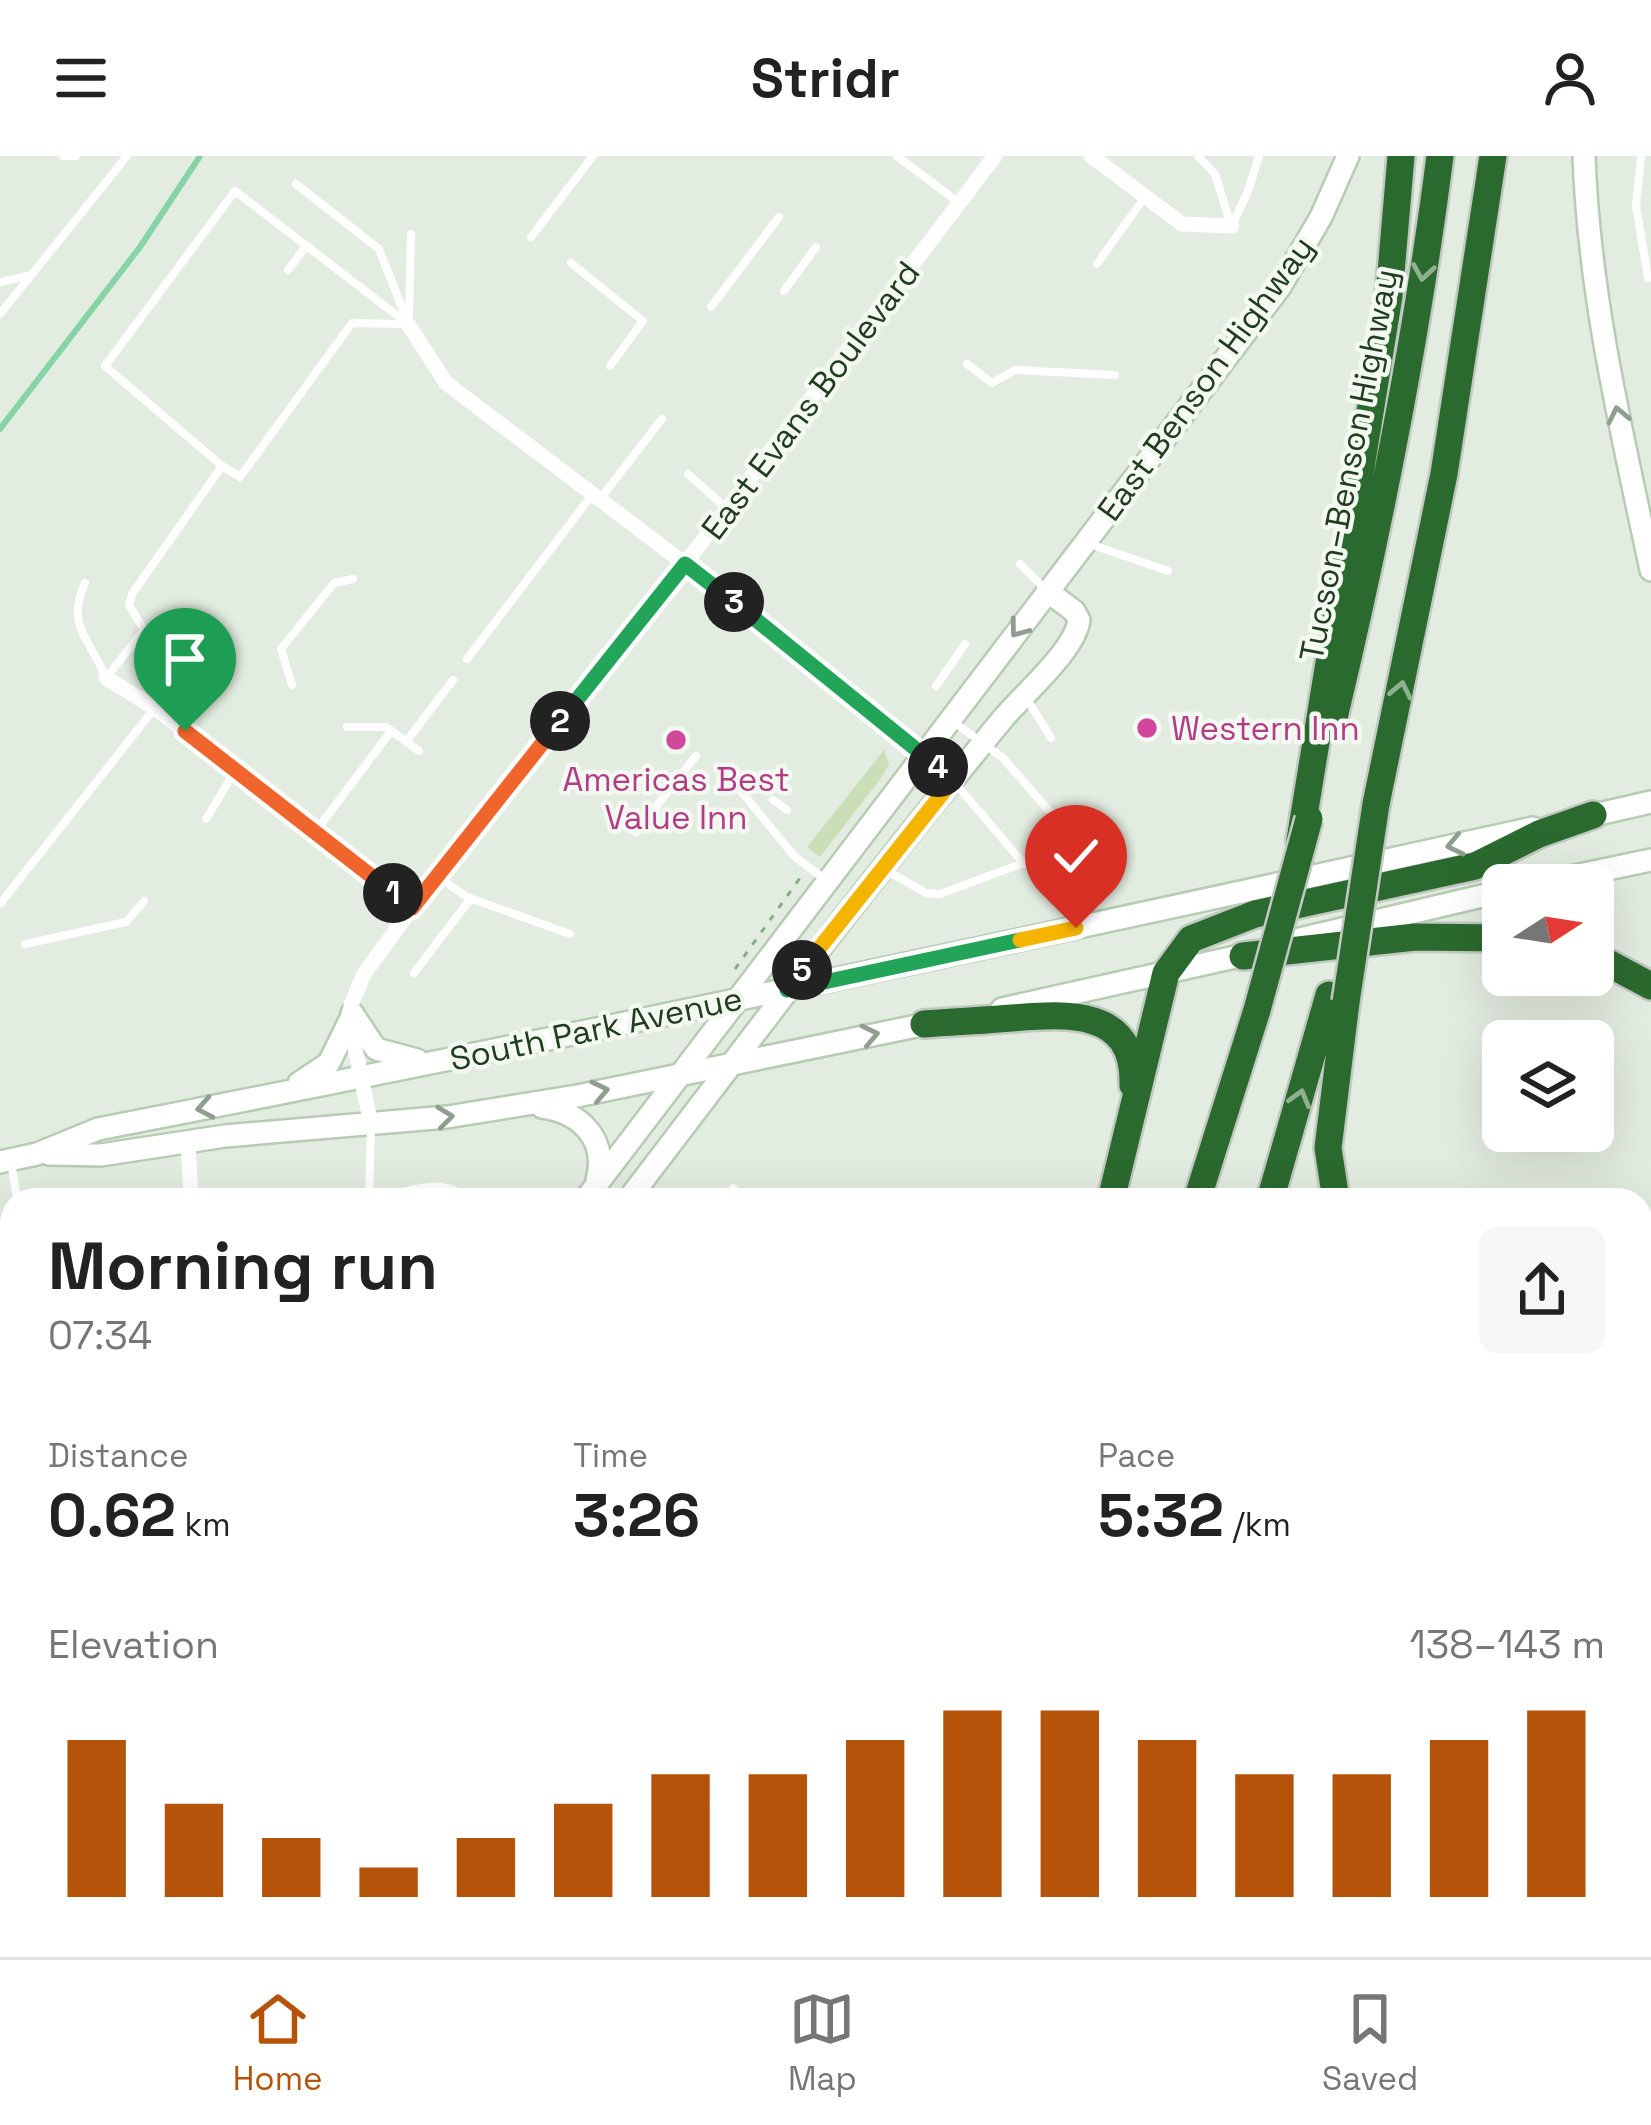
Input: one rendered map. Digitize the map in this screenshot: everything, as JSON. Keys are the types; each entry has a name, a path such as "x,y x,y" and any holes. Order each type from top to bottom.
{"highway":[{"path":"1306,819 1330,637 1394,264 1401,156"},
{"name":"Tucson–Benson Highway","path":"1201,1188 1257,1010 1365,587 1406,373 1440,156"},
{"path":"1274,1188 1337,998 1430,549 1497,156"},
{"path":"1114,1188 1166,973 1191,939 1255,914 1475,866 1539,834 1593,815"},
{"path":"1243,956 1415,937 1482,938"},
{"path":"1614,964 1651,986"},
{"path":"1334,1188 1328,1148 1337,998"},
{"path":"924,1024 1065,1016 1105,1024 1131,1059 1130,1118"}],"main road":[{"name":"East Benson Highway","path":"594,1188 1280,287 1321,218 1348,156"},
{"path":"1584,156 1599,322 1651,570"},
{"path":"637,1188 883,868 1078,631 1075,611 1047,591"},
{"name":"South Park Avenue","path":"6,1161 98,1129 787,990 1651,802"},
{"path":"1614,868 1651,860"},
{"name":"South Park Avenue","path":"37,1154 101,1155 188,1140 518,1106 1166,973 1243,956 1314,933 1482,896"},
{"path":"278,1094 329,1063 352,1015 376,1049 430,1062"},
{"path":"518,1106 565,1112 591,1132 600,1161 593,1188"}],"street":[{"name":"East Evans Boulevard","path":"352,1015 351,1005 364,974 412,908 685,564 995,156"},
{"path":"1090,156 1181,224 1232,226"},
{"path":"408,324 446,383 685,564 953,780"},
{"path":"106,678 155,708 412,908"},
{"path":"352,1015 371,1124"},
{"path":"188,1140 190,1188"}],"lane":[{"path":"62,156 76,156"},
{"path":"0,314 128,156"},
{"path":"531,237 593,156"},
{"path":"897,156 959,203"},
{"path":"1198,156 1215,174 1232,226"},
{"path":"1232,226 1259,156"},
{"path":"1641,156 1636,206 1651,291"},
{"path":"296,184 379,249 408,324"},
{"path":"235,191 408,324 352,323 240,477 105,366 235,191"},
{"path":"1097,264 1145,196"},
{"path":"710,307 779,217"},
{"path":"408,324 411,234"},
{"path":"288,270 306,246"},
{"path":"784,291 816,247"},
{"path":"571,263 643,320 610,366"},
{"path":"0,282 27,276"},
{"path":"967,364 992,383 1016,370 1115,375"},
{"path":"467,659 662,419"},
{"path":"85,583 75,604 80,631 106,678 144,630 129,605 132,594 222,466"},
{"path":"688,474 727,509"},
{"path":"1085,542 1168,571"},
{"path":"1020,564 1047,591"},
{"path":"292,686 281,649 334,583 353,579"},
{"path":"936,686 965,644"},
{"path":"406,742 453,680"},
{"path":"1024,695 1051,738"},
{"path":"0,904 155,708"},
{"path":"950,719 1003,758 1077,843 1094,849 1121,843"},
{"path":"347,727 388,729 419,751"},
{"path":"315,832 388,729"},
{"path":"636,832 696,756"},
{"path":"206,819 236,770"},
{"path":"953,780 1024,864"},
{"path":"757,789 735,784 794,857 828,881"},
{"path":"773,800 787,810"},
{"path":"883,868 926,893 940,894 1077,843"},
{"path":"437,877 472,898 570,934"},
{"path":"414,973 472,898"},
{"path":"25,944 125,922 144,901"},
{"path":"371,1124 371,1188"}],"path":[{"path":"735,968 808,867"}],"green space":[{"path":"884,750 889,764 881,778 820,857 807,847"}],"waterway":[{"path":"0,429 140,247 200,156"}],"place":[{"name":"Western Inn","path":"1147,728"},
{"name":"Americas Best Value Inn","path":"676,740"}],"route":[{"path":"185,731 412,908 685,564 953,780 787,990 1076,928"}]}
